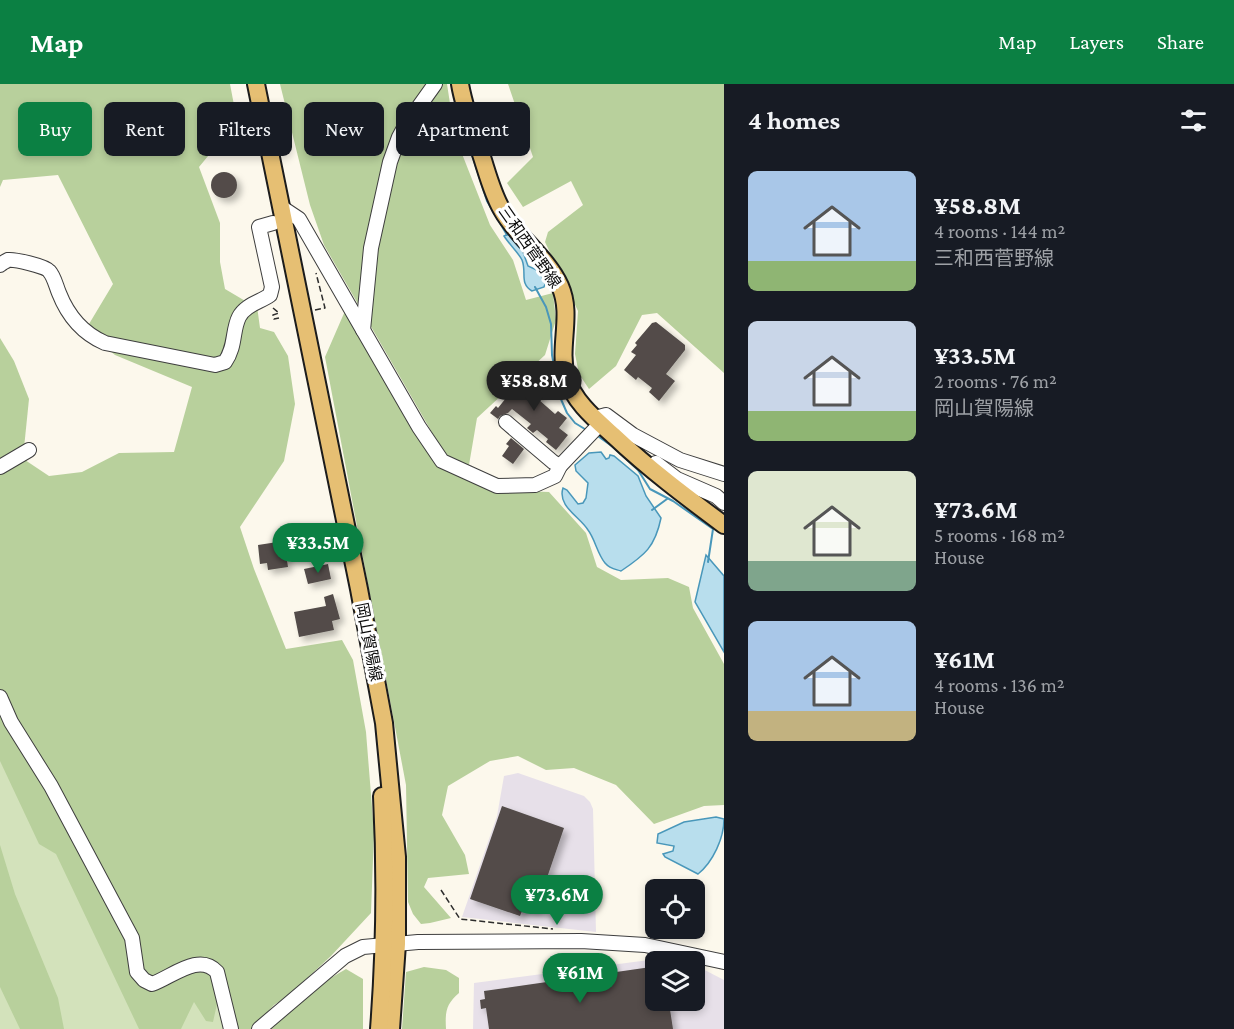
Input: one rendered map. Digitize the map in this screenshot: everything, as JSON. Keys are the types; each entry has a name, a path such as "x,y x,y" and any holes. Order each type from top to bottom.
{"main road":[{"name":"岡山賀陽線","path":"246,84 374,726 382,792 390,944 391,1029"},
{"name":"岡山賀陽線","path":"256,84 359,589 384,723 398,857 379,1029"},
{"name":"三和西菅野線","path":"460,84 466,111 501,209 560,285 566,311 564,364 567,377 594,427 637,458 665,483 724,525"}],"street":[{"path":"363,330 371,248 390,162 405,126 435,84"},
{"path":"281,207 299,219 419,427 442,461 497,486 535,485 555,476 560,466 606,415 633,435 680,460 724,474"},
{"path":"0,265 7,260 13,260 45,268 50,272 63,304 73,320 91,337 105,343 215,364 225,362 233,346 239,317 247,308 270,295 272,287 259,227 273,223"},
{"path":"506,422 560,466"},
{"path":"0,467 29,450"},
{"path":"637,458 654,460 677,479 716,496 724,503"},
{"path":"0,697 11,722 51,786 132,938 137,972 144,980 152,984 190,966 202,964 212,966 217,972 231,1029"},
{"path":"260,1029 345,956 363,947 390,944 581,941 645,945 724,962"}],"path":[{"path":"314,310 325,308 315,267 316,248"},
{"path":"266,298 267,302 279,313 273,315 274,319 279,318"},
{"path":"441,890 460,920 559,930"}],"shaded area":[{"path":"518,773 584,796 590,802 593,809 596,932 462,917 497,816 504,776"},
{"path":"645,961 645,1011 705,1011 705,970 724,980 724,1029 473,1029 474,983"}],"green space":[{"path":"0,84 230,84 233,102 197,102 197,156 208,156 199,167 220,223 220,262 225,289 247,302 224,357 213,361 113,341 97,332 89,324 113,284 58,175 3,180 0,187"},
{"path":"280,84 447,84 450,102 396,102 396,156 463,156 490,225 513,260 526,300 553,293 556,320 545,355 477,418 469,465 445,455 324,245 310,205 292,132 292,102 284,102"},
{"path":"508,84 724,84 724,373 657,313 642,315 616,366 589,389 579,374 575,354 578,311 545,242 548,232 583,205 571,181 523,207 507,183 533,157 530,148 530,102 514,102"},
{"path":"257,306 260,328 274,332 288,356 295,404 284,461 240,527 286,649 342,640 353,660 366,732 374,832 371,913 331,956 289,995 274,1005 252,1029 239,1029 219,995 213,1022 206,1021 194,1002 181,1029 139,1029 56,854 39,844 0,761 0,473 25,460 49,476 82,472 119,453 174,452 192,387 115,355 104,346 228,365 243,319"},
{"path":"345,311 438,465 497,490 549,492 586,533 597,567 621,580 668,578 689,587 693,608 724,664 724,805 704,806 654,824 616,785 574,768 546,770 518,756 490,761 448,786 442,815 465,855 469,874 428,878 424,887 451,918 421,924 413,914 408,902 406,785 325,357"},
{"path":"0,338 14,361 29,399 24,448 0,461"},
{"path":"0,719 207,970 229,1029 0,1029"},
{"path":"0,845 15,894 58,998 64,1029 20,1029 0,987"},
{"path":"424,967 446,970 459,978 459,993 447,1009 446,1029 402,1029 406,972"},
{"path":"346,969 363,979 363,1029 269,1029 329,979"}],"water":[{"path":"508,234 523,252 528,266 539,271 545,284 544,287 532,291 528,288 524,281 522,260 504,236"},
{"path":"601,452 606,459 610,455 614,456 638,476 646,496 661,518 656,536 648,549 621,571 605,563 584,525 563,500 563,488 578,504 583,503 588,483 576,471 575,465 589,453"},
{"path":"706,555 724,576 724,652 695,602"},
{"path":"716,817 724,819 720,842 713,856 698,874 665,857 663,854 673,851 674,846 657,843 658,834 684,822"}],"building":[{"path":"224,172 233,176 237,185 233,194 224,198 215,194 211,185 215,176"},
{"path":"656,322 685,345 685,350 666,374 675,381 659,401 649,392 652,388 638,377 636,380 624,370 636,355 631,352 637,345 635,343 652,323"},
{"path":"528,377 545,390 538,399 555,414 558,411 567,418 559,428 568,435 556,450 537,430 533,433 527,428 531,424 512,409 498,419 490,413 496,406 498,408 514,388"},
{"path":"511,438 524,449 513,464 502,456"},
{"path":"284,541 288,567 268,570 267,563 260,564 258,545"},
{"path":"328,564 331,579 308,584 304,569"},
{"path":"333,594 340,619 332,621 334,630 299,637 294,612 326,606 324,597"},
{"path":"502,806 564,828 536,910 524,906 520,916 470,899"},
{"path":"645,968 645,1011 670,1011 673,1029 489,1029 486,1008 481,1009 480,1000 485,999 484,991"}],"waterway":[{"path":"453,84 454,96"},
{"path":"472,156 487,201 507,235"},
{"path":"535,287 546,307 551,324 552,355 560,397 567,413 575,423 588,431"},
{"path":"595,434 638,470 650,489 673,501 713,529 708,562"},
{"path":"652,510 667,499"}]}
